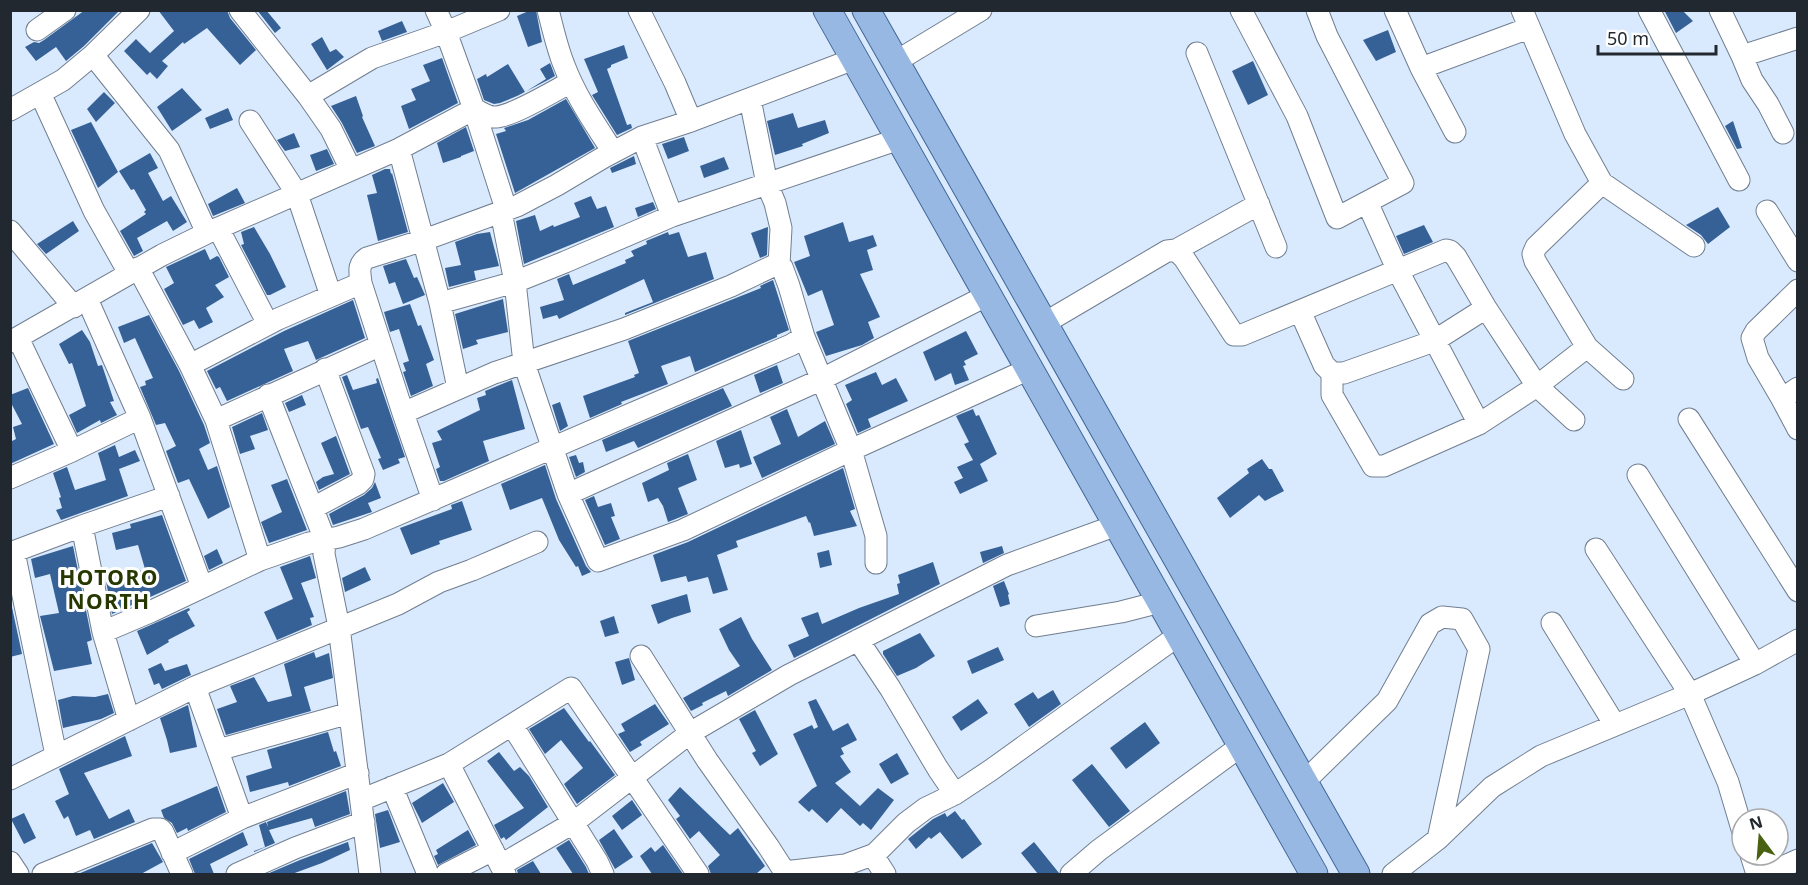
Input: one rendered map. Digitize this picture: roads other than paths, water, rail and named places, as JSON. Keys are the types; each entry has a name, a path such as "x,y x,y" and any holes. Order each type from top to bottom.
{"main road":[{"path":"827,10 1314,874"},
{"path":"866,10 1356,874"}],"street":[{"path":"37,30 65,10"},
{"path":"10,110 63,80 93,55 139,10"},
{"path":"240,10 332,129 351,170"},
{"path":"436,10 474,110 503,211 515,282 524,363 568,494 598,561 683,530 1029,369"},
{"path":"308,96 372,58 446,32 499,10"},
{"path":"548,10 562,62 571,82 613,152"},
{"path":"639,10 691,121"},
{"path":"895,62 981,10"},
{"path":"1241,10 1297,116 1336,218 1403,183 1327,36 1317,10"},
{"path":"1395,10 1421,69 1455,132"},
{"path":"1649,10 1739,180"},
{"path":"1720,10 1752,80 1783,133"},
{"path":"1421,69 1526,19 1575,134 1602,183 1694,246"},
{"path":"1742,56 1797,38"},
{"path":"1197,53 1276,247"},
{"path":"93,55 169,150 213,231 268,324"},
{"path":"433,500 361,283 359,267 362,262 367,258 503,211 557,185 642,137 691,121 855,59"},
{"path":"72,451 14,340 134,270 213,231 399,149 474,110 491,117 498,117 571,82"},
{"path":"40,93 94,211 134,270 190,365 216,420 260,560"},
{"path":"750,99 768,184 782,228 778,265"},
{"path":"250,121 297,194 331,296"},
{"path":"642,137 672,216"},
{"path":"440,303 515,282 672,216 899,139"},
{"path":"399,149 440,303 458,388"},
{"path":"1602,183 1536,247 1533,254 1587,347 1623,379"},
{"path":"1367,202 1398,271 1479,424"},
{"path":"1043,324 1160,254 1176,250 1259,204"},
{"path":"1767,211 1797,261"},
{"path":"10,231 80,303 141,418 202,587"},
{"path":"1176,250 1184,258 1234,335 1242,335 1446,250 1450,251 1456,256 1486,308 1537,386 1574,420"},
{"path":"403,413 494,373 624,329 778,265 782,267 804,337 851,450 876,536 876,563"},
{"path":"190,365 268,324 361,283"},
{"path":"1797,290 1756,331 1752,338 1758,358 1790,393 1797,429"},
{"path":"568,494 820,379 988,295"},
{"path":"1300,311 1324,366 1332,373 1344,373 1434,341 1486,308"},
{"path":"103,632 260,560 309,543 364,529 433,500 791,345 804,337"},
{"path":"216,420 381,345"},
{"path":"1332,373 1332,395 1373,466 1384,466 1479,424 1537,386 1587,347"},
{"path":"313,508 358,484 364,474 326,369"},
{"path":"268,395 325,540 324,554 339,627 370,874"},
{"path":"10,478 141,418"},
{"path":"1689,419 1797,591"},
{"path":"1638,475 1755,664"},
{"path":"56,755 12,553 169,496"},
{"path":"446,874 500,863 573,823 690,733 789,675 1007,565 1117,525"},
{"path":"82,526 103,632 129,720"},
{"path":"10,779 195,687 398,604 439,582 537,542"},
{"path":"1596,549 1690,694 1728,782 1735,807"},
{"path":"1036,626 1121,612 1160,602"},
{"path":"1304,782 1387,701 1430,624 1442,617 1462,618 1479,649 1438,839"},
{"path":"1552,623 1615,725"},
{"path":"641,656 785,873 844,865 875,854 906,823 926,808 955,794 991,770 1179,634"},
{"path":"858,640 955,794"},
{"path":"1393,874 1438,839 1492,787 1541,756 1690,694 1755,664 1797,640"},
{"path":"195,687 242,818"},
{"path":"361,800 449,764 571,687 698,874"},
{"path":"218,750 350,713"},
{"path":"512,725 543,772 603,874"},
{"path":"1071,874 1098,850 1241,746"},
{"path":"449,764 500,863"},
{"path":"172,853 242,818 358,773"},
{"path":"392,787 428,874"},
{"path":"237,874 295,848 364,822"},
{"path":"43,874 153,829 160,829 163,832 182,874"},
{"path":"875,854 885,874"},
{"path":"1767,874 1797,860"},
{"path":"10,862 18,874"}],"district":[{"name":"HOTORO NORTH","path":"109,590"}]}
